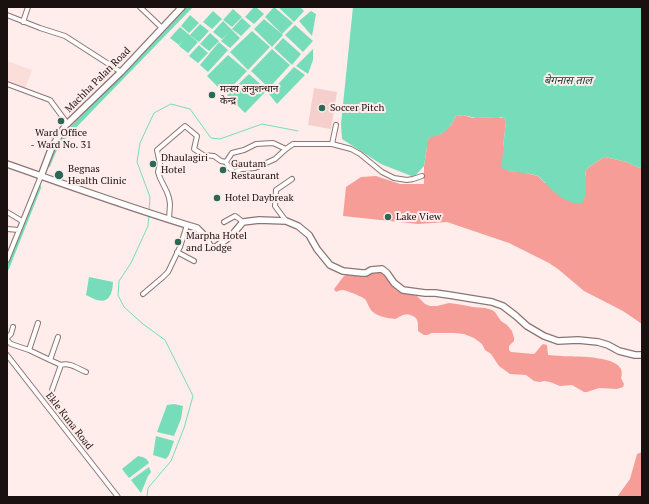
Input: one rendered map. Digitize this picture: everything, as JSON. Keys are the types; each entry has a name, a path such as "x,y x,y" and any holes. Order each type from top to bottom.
{"main road":[{"name":"Machha Palan Road","path":"41,176 52,147 67,123 121,72 182,7"},
{"path":"7,164 197,228 213,248 216,248 232,235 243,222 259,220 286,221 298,226 309,235 317,250 330,265 343,270 357,273 366,273 371,270 382,270 387,273 394,283 403,290 439,293 492,302 503,306 527,326 544,336 558,341 578,340 598,342 619,351 642,355"}],"street":[{"path":"23,22 28,7"},
{"path":"140,7 162,28"},
{"path":"7,15 65,36 121,72"},
{"path":"7,84 50,100 67,123"},
{"path":"332,144 336,125"},
{"path":"169,219 169,198 158,172 160,164 157,150 185,126 197,136 194,149 203,155 214,156 221,161 226,162"},
{"path":"226,162 232,153 244,150 256,144 273,143 286,149"},
{"path":"226,162 228,168 234,172 242,169 255,168 275,159 293,144 332,144 351,149 360,154 382,172 394,178 406,180 422,176"},
{"path":"7,260 41,176"},
{"path":"286,221 275,206 276,190 292,179"},
{"path":"7,212 22,221"},
{"path":"224,222 235,216 243,222"},
{"path":"143,294 163,278 168,272 180,247 187,225"},
{"path":"7,229 19,230"},
{"path":"177,252 194,261"},
{"path":"29,350 38,323"},
{"path":"13,327 11,334 7,339 11,344 29,350 61,365 68,364 86,372"},
{"path":"50,360 58,337"},
{"name":"Ekle Kuna Road","path":"7,355 118,497"},
{"path":"52,390 61,365"}],"shaded area":[{"path":"7,61 32,70 25,89 7,82"},
{"name":"Soccer Pitch","path":"314,88 337,92 331,129 308,125"},
{"path":"463,115 473,118 504,118 506,121 503,157 509,171 522,172 538,176 545,183 585,177 586,170 589,167 605,157 627,162 642,168 642,324 623,311 584,291 549,263 509,243 447,222 418,224 343,216 346,187 361,177 376,176 400,184 424,184 424,166 427,141 432,136 441,134 451,125 456,116"},
{"path":"379,271 385,274 397,291 417,296 425,304 430,306 449,303 492,310 512,331 514,341 509,346 509,350 511,352 534,354 543,344 547,345 548,355 599,358 609,361 617,365 621,370 621,378 624,384 623,387 617,389 599,388 584,392 572,385 560,386 550,382 534,381 526,375 510,374 499,366 491,354 474,338 464,334 454,333 432,333 424,335 418,331 418,325 415,317 405,314 395,319 375,314 364,298 343,290 336,292 334,289 344,276 350,274 363,276 369,272"},
{"path":"642,452 642,497 617,497 630,479 637,454"}],"water":[{"path":"254,7 264,14 254,24 245,17"},
{"path":"274,7 293,23 282,34 265,17"},
{"path":"278,7 300,7 304,11 294,22"},
{"name":"बेगनास ताल","path":"353,7 642,7 642,168 627,162 605,157 601,159 586,170 585,197 582,203 573,203 558,195 538,176 503,169 501,166 506,121 504,118 476,118 463,115 456,116 447,130 441,134 429,138 427,141 424,166 414,177 381,164 342,139 341,124"},
{"path":"233,9 242,17 232,27 223,20"},
{"path":"213,11 222,19 212,29 203,22"},
{"path":"311,11 316,14 312,36 299,21"},
{"path":"190,15 199,23 189,33 181,26"},
{"path":"242,18 251,26 241,36 232,29"},
{"path":"264,19 283,35 272,47 254,29"},
{"path":"223,21 240,38 230,48 221,41 228,33 222,39 213,32"},
{"path":"200,24 209,31 199,42 190,35"},
{"path":"295,25 313,41 303,52 285,35"},
{"path":"180,27 198,42 188,53 179,46 183,40 179,45 170,38"},
{"path":"252,31 270,47 248,70 230,52"},
{"path":"210,33 219,41 209,51 200,44"},
{"path":"283,38 301,54 292,65 274,48"},
{"path":"219,42 228,50 208,72 200,65"},
{"path":"199,45 208,53 198,63 189,56"},
{"path":"272,49 290,65 269,88 251,71"},
{"path":"313,49 313,60 308,74 296,66"},
{"path":"228,55 247,71 225,94 207,76"},
{"path":"294,67 305,75 277,104 269,94"},
{"path":"249,74 267,90 245,113 227,95"},
{"path":"89,277 113,282 111,295 105,300 101,301 86,295"},
{"path":"174,404 183,406 181,419 174,436 157,432 167,405"},
{"path":"156,436 174,441 166,459 153,455"},
{"path":"138,456 145,458 149,463 129,478 122,469"},
{"path":"149,467 151,472 141,493 131,480"}],"waterway":[{"path":"48,165 57,144 190,7"},
{"path":"149,211 150,197 137,162 140,143 154,113 171,104 190,109 211,138 220,139 262,124 298,131"},
{"path":"7,268 39,187"},
{"path":"147,497 148,488 171,461 184,428 193,396 165,340 143,324 124,307 118,295 119,281 131,263 148,226 149,214"}],"place":[{"name":"मत्स्य अनुशन्धान केन्द्र","path":"212,95"},
{"name":"Soccer Pitch","path":"322,108"},
{"name":"Ward Office - Ward No. 31","path":"61,121"},
{"name":"Dhaulagiri Hotel","path":"153,164"},
{"name":"Gautam Restaurant","path":"223,170"},
{"name":"Begnas Health Clinic","path":"59,175"},
{"name":"Hotel Daybreak","path":"217,198"},
{"name":"Lake View","path":"388,217"},
{"name":"Marpha Hotel and Lodge","path":"178,242"}]}
